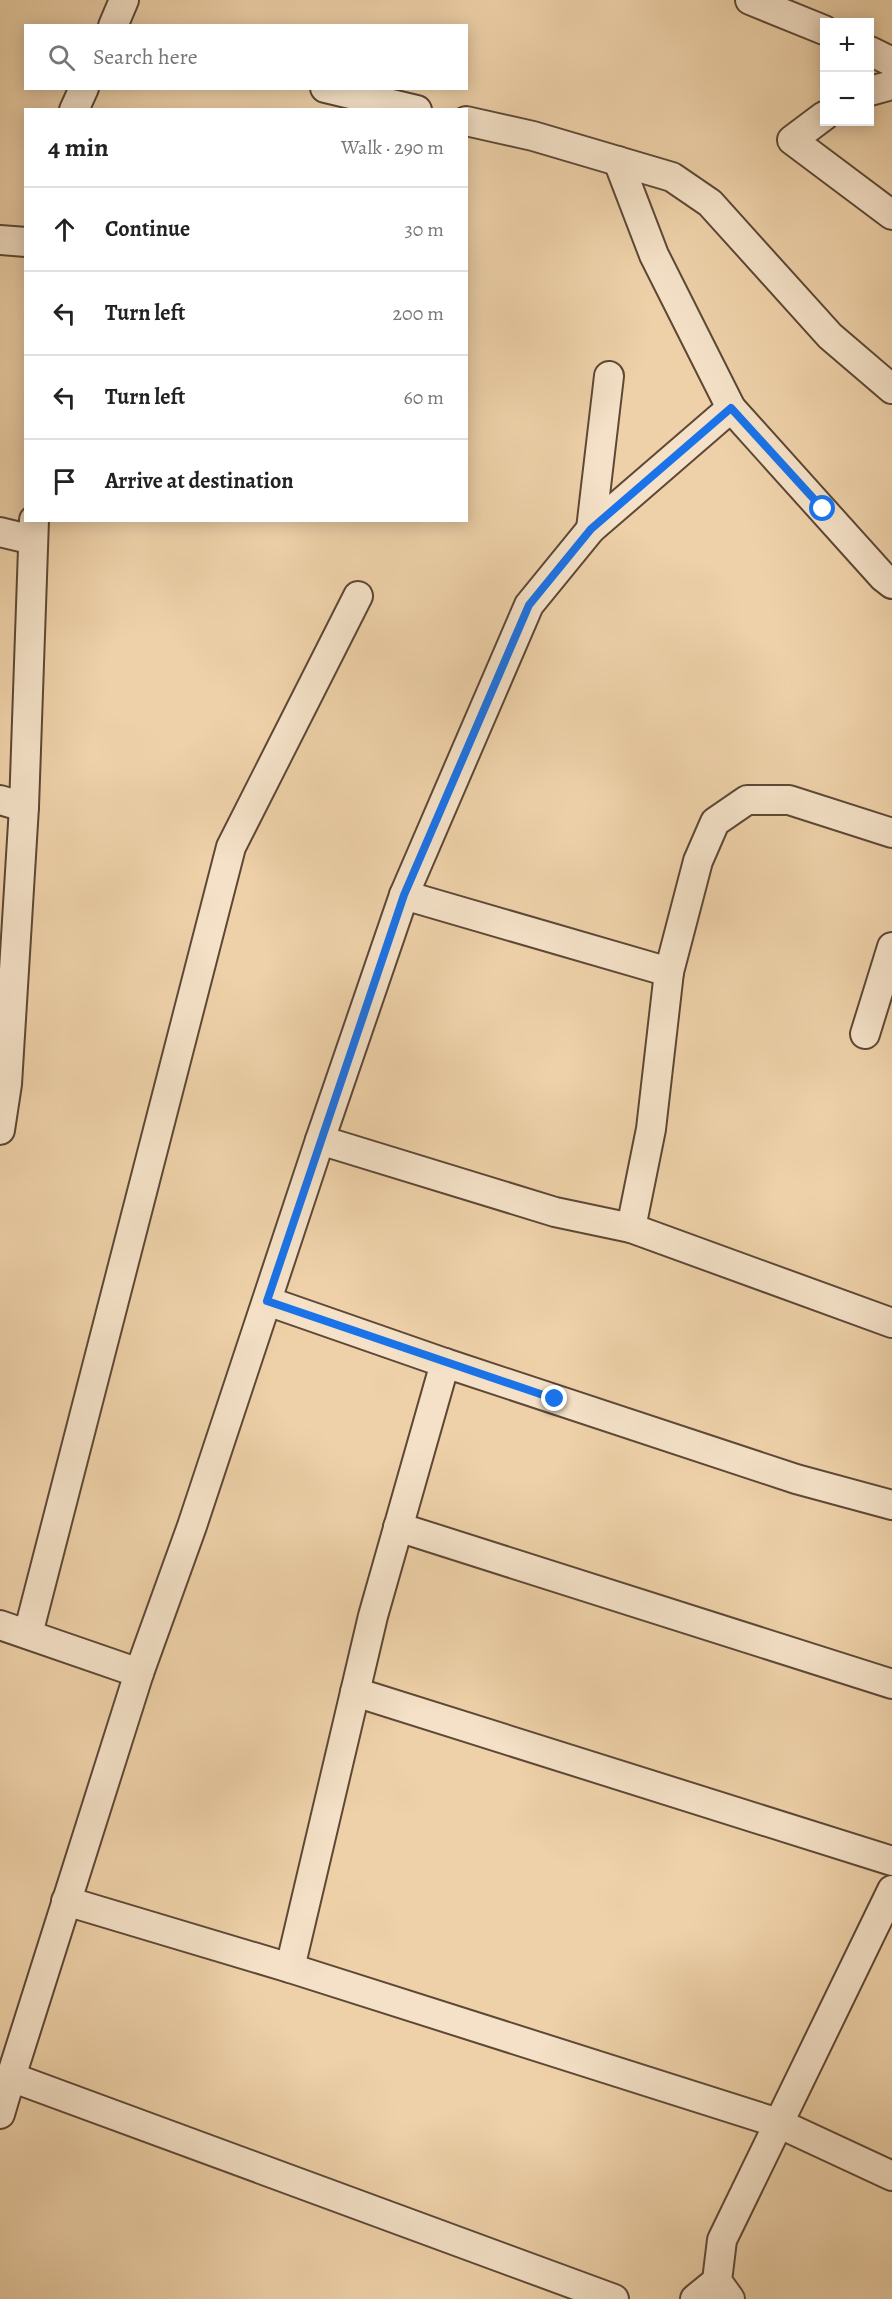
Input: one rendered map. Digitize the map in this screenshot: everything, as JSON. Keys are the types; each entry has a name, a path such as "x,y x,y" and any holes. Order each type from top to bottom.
{"street":[{"path":"114,24 124,0"},
{"path":"750,0 820,28"},
{"path":"874,53 892,63"},
{"path":"874,90 892,86"},
{"path":"75,108 83,90"},
{"path":"333,90 409,108"},
{"path":"820,120 792,140 892,215"},
{"path":"468,121 533,136 672,177 710,203 830,336 892,388"},
{"path":"618,161 654,255 731,408 793,474 883,578 892,584"},
{"path":"0,240 24,242"},
{"path":"591,529 609,376"},
{"path":"0,2114 139,1673 192,1526 404,895 529,605 591,529 731,408"},
{"path":"0,532 34,530 12,803 7,1084 0,1130"},
{"path":"28,1634 231,847 358,596"},
{"path":"631,1228 651,1129 669,972 698,861 715,822 747,800 789,800 892,832"},
{"path":"404,895 669,972"},
{"path":"865,1034 892,947"},
{"path":"320,1140 555,1212 631,1228 892,1323"},
{"path":"267,1301 445,1363 796,1479 892,1505"},
{"path":"290,1968 373,1616 445,1363"},
{"path":"398,1527 892,1684"},
{"path":"0,1625 139,1673"},
{"path":"355,1692 892,1862"},
{"path":"695,2299 723,2290 722,2240 892,1890"},
{"path":"66,1901 290,1968 778,2123 892,2175"},
{"path":"11,2078 614,2299"}],"route":[{"path":"555,1399 267,1301 404,895 529,605 591,529 731,408 823,509"}]}
